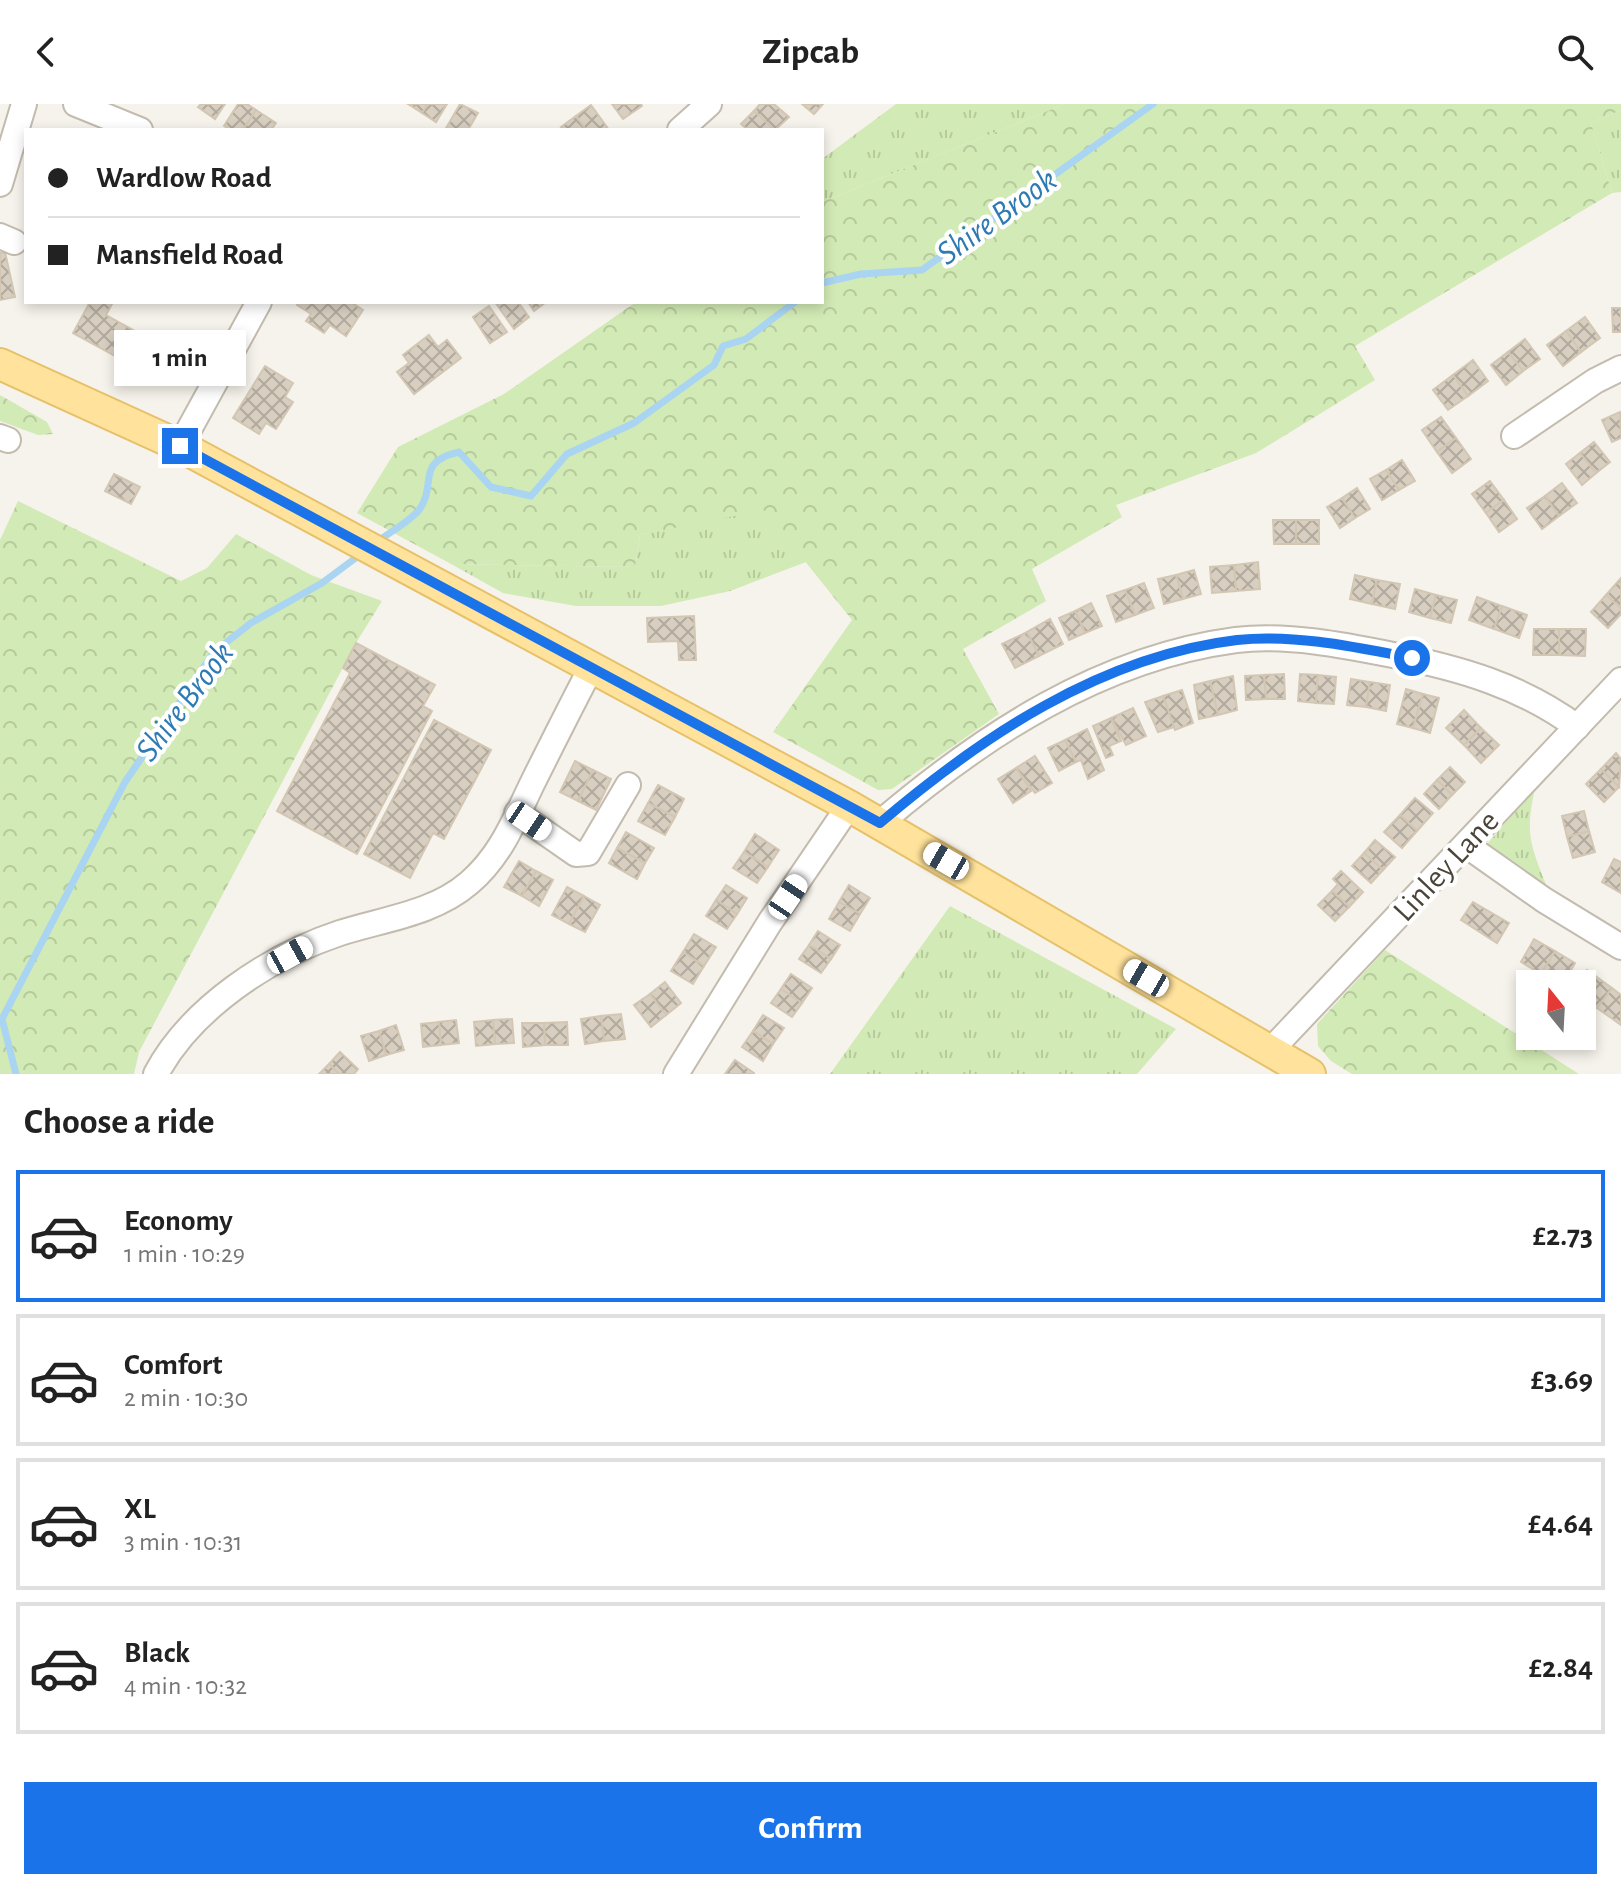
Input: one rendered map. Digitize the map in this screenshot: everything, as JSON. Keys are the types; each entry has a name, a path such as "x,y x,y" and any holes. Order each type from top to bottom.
{"main road":[{"path":"0,364 180,446 849,806 1310,1074"}],"street":[{"path":"0,184 24,104"},
{"path":"76,104 135,128"},
{"path":"682,128 709,104"},
{"path":"180,446 258,304"},
{"path":"1514,436 1595,381 1621,368"},
{"path":"880,823 955,763 1016,721 1073,690 1132,667 1238,640 1292,640 1352,647 1463,670 1512,688 1577,727"},
{"path":"156,1074 187,1030 214,1006 271,966 309,945 438,903 467,886 494,859 591,668"},
{"name":"Linley Lane","path":"1271,1050 1621,680"},
{"path":"517,813 576,854 588,853 628,785"},
{"path":"676,1074 770,922 849,806"},
{"path":"1466,845 1544,900 1621,947"}],"green space":[{"path":"896,104 1065,104 824,201 824,158"},
{"path":"1065,104 1621,104 1621,110 1591,123 1612,193 1355,346 1375,380 1256,453 1116,505 1122,517 1032,569 1046,601 963,649 999,714 892,789 878,790 773,732 852,620 764,510 640,535 635,567 451,564 357,513 398,447 504,394 633,304 824,304 824,201"},
{"path":"1621,110 1621,192 1612,193 1591,123"},
{"path":"0,395 47,422 53,434 38,435 0,421"},
{"path":"18,501 181,581 207,568 236,534 311,575 382,601 356,643 139,1052 134,1074 0,1074 0,540"},
{"path":"764,509 806,562 730,591 661,606 576,606 503,593 451,564 635,567 640,535"},
{"path":"1535,788 1530,817 1531,839 1547,887 1487,844"},
{"path":"950,906 1176,1029 1137,1074 830,1074"},
{"path":"1385,950 1516,1034 1516,1050 1541,1050 1579,1074 1352,1074 1331,1061 1318,1046 1317,1024"}],"building":[{"path":"201,104 225,104 215,119 198,107"},
{"path":"238,104 247,104 256,110 244,128 224,126"},
{"path":"408,104 428,104 422,113"},
{"path":"428,104 447,104 436,122 422,113"},
{"path":"460,104 478,113 469,128 446,128"},
{"path":"612,104 641,104 642,106 623,119"},
{"path":"760,104 774,104 789,117 777,128 773,128 754,111"},
{"path":"802,104 823,104 814,114"},
{"path":"591,105 608,128 585,128 576,116"},
{"path":"256,110 276,123 272,128 244,128"},
{"path":"754,111 773,128 746,128 741,124"},
{"path":"576,116 585,128 562,128"},
{"path":"5,252 15,297 0,300 0,253"},
{"path":"89,304 112,304 106,315 142,335 133,352 121,346 115,356 73,333"},
{"path":"354,304 363,310 346,336 330,325 324,333 306,321 311,314 297,305"},
{"path":"496,304 519,304 529,317 514,329"},
{"path":"529,304 543,304 534,311"},
{"path":"489,306 507,332 490,343 473,317"},
{"path":"1612,308 1621,308 1621,332 1613,332"},
{"path":"1585,317 1600,338 1581,352 1566,331"},
{"path":"1566,331 1581,352 1563,366 1547,345"},
{"path":"429,335 438,347 447,340 461,358 414,394 397,372 409,363 403,355"},
{"path":"1525,339 1540,359 1523,371 1508,352"},
{"path":"168,344 187,353 172,384 153,376"},
{"path":"1508,352 1523,371 1506,385 1491,365"},
{"path":"1473,360 1488,381 1468,396 1453,375"},
{"path":"265,366 293,383 285,397 293,402 276,429 266,423 259,434 233,418"},
{"path":"1453,375 1468,396 1448,410 1433,390"},
{"path":"1620,412 1621,438 1612,442 1602,420"},
{"path":"1441,417 1456,438 1437,452 1422,430"},
{"path":"1456,438 1471,459 1452,473 1437,452"},
{"path":"1594,442 1610,462 1596,473 1580,453"},
{"path":"1580,453 1596,473 1582,485 1566,464"},
{"path":"1402,460 1415,481 1399,490 1386,470"},
{"path":"1386,470 1399,490 1382,500 1370,479"},
{"path":"114,474 140,487 131,504 105,491"},
{"path":"1490,481 1504,500 1486,513 1472,494"},
{"path":"1562,483 1577,503 1559,516 1545,496"},
{"path":"1357,488 1370,509 1355,518 1342,498"},
{"path":"1545,496 1559,516 1542,529 1527,508"},
{"path":"1342,498 1355,518 1340,528 1327,507"},
{"path":"1504,500 1517,519 1499,532 1486,513"},
{"path":"1273,520 1296,520 1296,544 1274,544"},
{"path":"1296,520 1319,520 1319,544 1296,544"},
{"path":"1258,562 1260,589 1236,591 1234,565"},
{"path":"1234,565 1236,591 1212,593 1210,567"},
{"path":"1194,570 1201,594 1183,599 1176,575"},
{"path":"1176,575 1183,599 1164,604 1158,579"},
{"path":"1355,575 1377,580 1372,604 1350,599"},
{"path":"1621,578 1621,608 1606,595"},
{"path":"1377,580 1400,584 1395,609 1372,604"},
{"path":"1144,583 1154,608 1135,615 1125,590"},
{"path":"1415,589 1436,595 1430,618 1409,612"},
{"path":"1125,590 1135,615 1116,622 1107,596"},
{"path":"1436,595 1457,600 1451,623 1430,618"},
{"path":"1606,595 1621,608 1621,614 1608,628 1591,612"},
{"path":"1477,597 1502,606 1494,629 1469,620"},
{"path":"1091,603 1102,626 1085,633 1075,611"},
{"path":"1502,606 1527,615 1519,638 1494,629"},
{"path":"1075,611 1085,633 1069,640 1059,618"},
{"path":"694,616 696,660 679,660 678,641 648,642 647,618"},
{"path":"1050,619 1063,644 1039,656 1027,632"},
{"path":"1534,629 1559,629 1559,655 1533,655"},
{"path":"1559,629 1586,629 1585,656 1559,655"},
{"path":"1027,632 1039,656 1015,668 1002,644"},
{"path":"356,643 435,685 423,706 432,711 357,854 277,811 350,673 343,668"},
{"path":"1284,674 1285,699 1266,699 1264,675"},
{"path":"1300,674 1318,675 1316,703 1298,701"},
{"path":"1264,675 1266,699 1246,700 1245,676"},
{"path":"1318,675 1336,677 1334,704 1316,703"},
{"path":"1233,676 1237,710 1218,715 1210,681"},
{"path":"1351,679 1370,682 1366,707 1347,705"},
{"path":"1210,681 1218,715 1199,719 1194,685"},
{"path":"1370,682 1390,685 1386,711 1366,707"},
{"path":"1406,689 1423,694 1413,728 1397,724"},
{"path":"1182,690 1193,723 1175,730 1163,696"},
{"path":"1423,694 1439,698 1430,733 1413,728"},
{"path":"1163,696 1174,727 1158,732 1145,702"},
{"path":"1133,708 1146,736 1126,745 1111,718"},
{"path":"1464,710 1481,728 1464,745 1446,728"},
{"path":"1111,718 1121,741 1109,746 1113,755 1106,758 1093,726"},
{"path":"434,720 491,750 444,839 433,833 410,878 364,854"},
{"path":"1481,728 1499,745 1481,763 1464,745"},
{"path":"1087,729 1104,770 1088,779 1081,760 1076,762 1065,740"},
{"path":"1065,740 1076,762 1059,771 1048,748"},
{"path":"1616,753 1621,759 1619,787 1601,769"},
{"path":"1035,756 1052,783 1035,793 1016,768"},
{"path":"575,761 593,770 578,801 560,792"},
{"path":"1450,767 1465,782 1452,795 1437,780"},
{"path":"1016,768 1031,791 1013,803 998,779"},
{"path":"1601,769 1619,787 1604,802 1586,784"},
{"path":"593,770 611,779 596,810 578,801"},
{"path":"1437,780 1452,795 1439,809 1424,794"},
{"path":"658,785 684,799 675,817 648,803"},
{"path":"1415,798 1433,813 1417,831 1400,815"},
{"path":"648,803 675,817 665,835 638,821"},
{"path":"1584,811 1589,831 1567,837 1562,816"},
{"path":"1400,815 1417,831 1402,848 1384,832"},
{"path":"1589,831 1595,852 1573,858 1567,837"},
{"path":"626,832 654,848 645,863 617,848"},
{"path":"755,834 779,850 768,867 744,852"},
{"path":"1375,840 1395,857 1383,870 1364,853"},
{"path":"617,848 645,863 637,879 609,863"},
{"path":"744,852 768,867 757,883 733,868"},
{"path":"1364,853 1383,870 1371,883 1352,866"},
{"path":"1614,859 1621,862 1621,893 1602,882"},
{"path":"519,861 536,871 522,896 504,887"},
{"path":"536,871 553,880 539,906 522,896"},
{"path":"1341,871 1363,892 1349,907 1332,891 1338,884 1333,879"},
{"path":"726,885 747,898 737,914 716,900"},
{"path":"849,885 870,898 860,914 839,902"},
{"path":"567,887 584,896 569,924 552,915"},
{"path":"1332,891 1349,907 1335,921 1318,905"},
{"path":"584,896 600,905 585,932 569,924"},
{"path":"716,900 737,914 727,929 706,916"},
{"path":"839,902 860,914 850,931 829,919"},
{"path":"1473,902 1509,923 1497,943 1461,920"},
{"path":"818,931 840,945 831,959 809,945"},
{"path":"694,934 716,947 704,966 683,952"},
{"path":"1534,939 1555,951 1543,970 1534,970 1521,962"},
{"path":"809,945 831,959 821,973 799,959"},
{"path":"1555,951 1575,963 1571,970 1543,970"},
{"path":"683,952 704,966 693,984 671,971"},
{"path":"791,974 812,988 802,1003 781,989"},
{"path":"1596,976 1612,988 1596,1007"},
{"path":"665,982 681,1003 666,1015 650,994"},
{"path":"1612,988 1621,995 1621,1025 1597,1008"},
{"path":"781,989 802,1003 792,1017 771,1003"},
{"path":"650,994 666,1015 651,1027 634,1005"},
{"path":"621,1014 625,1039 604,1041 601,1016"},
{"path":"763,1015 784,1028 773,1044 753,1031"},
{"path":"601,1016 604,1041 585,1044 581,1019"},
{"path":"512,1019 514,1043 495,1044 493,1020"},
{"path":"456,1020 459,1043 441,1045 439,1022"},
{"path":"493,1020 495,1044 476,1046 474,1022"},
{"path":"439,1022 441,1045 423,1047 421,1024"},
{"path":"567,1022 568,1045 545,1045 544,1023"},
{"path":"522,1023 544,1023 545,1045 523,1047"},
{"path":"396,1025 404,1050 386,1055 379,1031"},
{"path":"379,1031 386,1055 369,1061 361,1036"},
{"path":"753,1031 773,1044 763,1061 742,1047"},
{"path":"340,1052 358,1069 354,1074 339,1074 329,1064"},
{"path":"735,1060 754,1073 754,1074 725,1074"},
{"path":"329,1064 339,1074 319,1074"}],"waterway":[{"name":"Shire Brook","path":"824,283 861,274 922,270 1153,104"},
{"name":"Shire Brook","path":"377,542 419,510 432,468 445,456 459,452 491,487 531,496 567,454 634,423 714,365 723,346 746,339 792,304"},
{"name":"Shire Brook","path":"16,1074 2,1019 125,782 214,652 251,623 322,583 361,554"}],"route":[{"path":"180,446 880,823 955,763 1016,721 1073,690 1132,667 1238,640 1292,640 1412,658"}]}
